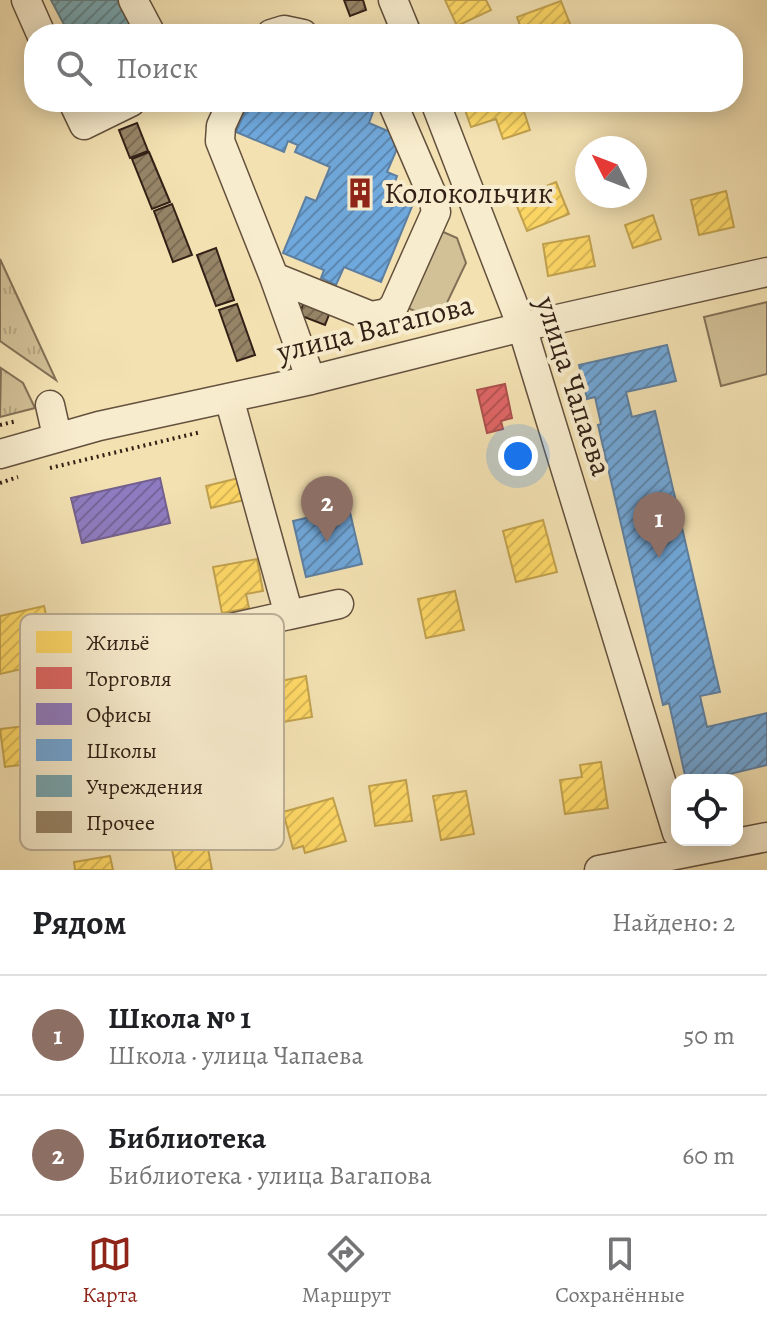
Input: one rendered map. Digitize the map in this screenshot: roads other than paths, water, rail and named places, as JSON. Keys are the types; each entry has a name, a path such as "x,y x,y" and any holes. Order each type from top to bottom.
{"street":[{"path":"26,0 37,24"},
{"path":"133,0 146,24"},
{"path":"393,0 403,24"},
{"path":"78,112 84,125 111,112"},
{"path":"227,112 221,126 220,141 311,380"},
{"path":"274,277 371,316 387,313 399,298 436,212 433,197 396,112"},
{"name":"улица Чапаева","path":"439,112 522,327 682,850"},
{"path":"412,147 448,132"},
{"name":"улица Вагапова","path":"0,454 97,420 229,398 311,380 522,327 767,272"},
{"path":"229,398 289,615"},
{"path":"50,405 57,436"},
{"path":"284,616 339,604"},
{"path":"599,870 682,850 767,837"}],"place":[{"name":"Колокольчик","path":"360,193"},
{"name":"Библиотека","path":"327,542"},
{"name":"Школа № 1","path":"659,558"}]}
